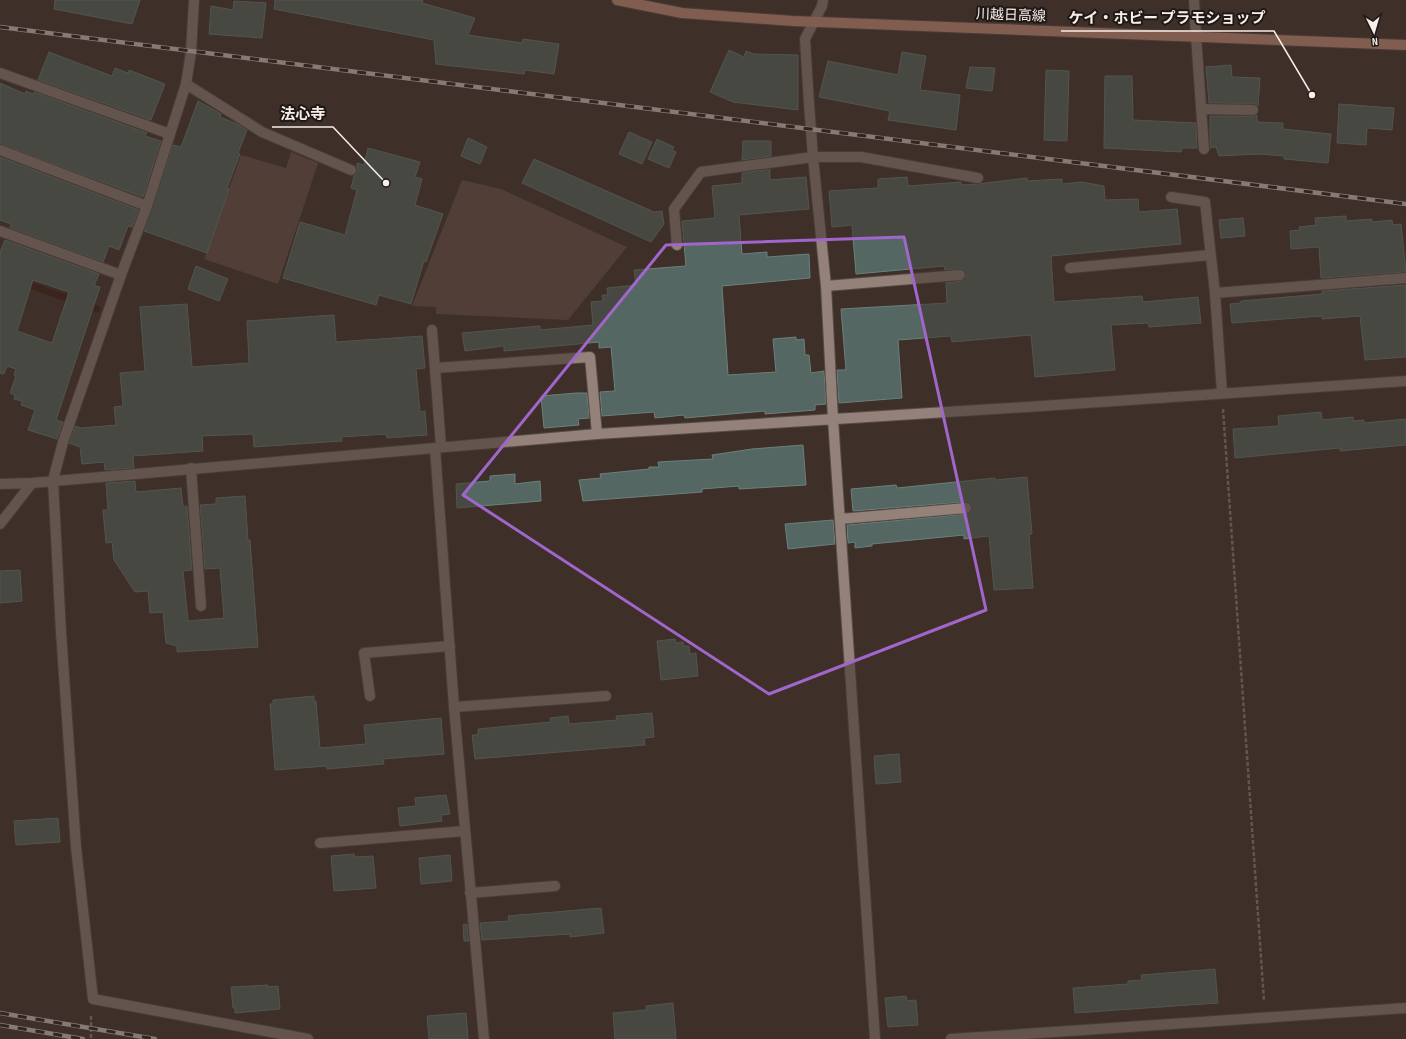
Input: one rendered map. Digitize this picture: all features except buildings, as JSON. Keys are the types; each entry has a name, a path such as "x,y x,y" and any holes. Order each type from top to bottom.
{"main road":[{"name":"川越日高線","path":"617,0 682,13 815,22 1406,45"}],"street":[{"path":"194,0 191,52 186,84 148,206 121,275 63,442 53,480 61,632 76,847 93,999 308,1039"},
{"path":"823,0 815,22 806,39 809,104 826,286 833,419 875,1039"},
{"path":"1194,0 1204,149"},
{"path":"0,73 170,134"},
{"path":"186,84 262,132 351,170"},
{"path":"1201,109 1253,110"},
{"path":"0,150 148,206"},
{"path":"678,245 674,209 701,172 813,157 861,157 978,178"},
{"path":"1171,197 1205,202 1215,293 1222,393"},
{"path":"0,231 121,275"},
{"path":"1070,268 1210,255"},
{"path":"826,286 960,275"},
{"path":"1215,293 1406,278"},
{"path":"432,330 435,368 443,567 470,893 484,1039"},
{"path":"435,368 590,358 597,434"},
{"path":"0,484 32,483 191,468 597,434 1406,381"},
{"path":"191,468 201,606"},
{"path":"0,524 32,483"},
{"path":"840,519 966,508"},
{"path":"370,696 364,653 450,646"},
{"path":"454,707 606,696"},
{"path":"320,843 465,831"},
{"path":"470,893 555,886"},
{"path":"951,1039 1406,1008"}],"path":[{"path":"1222,393 1265,1018"},
{"path":"91,1039 90,1011 93,999"}],"highlighted area":[{"path":"904,237 986,610 769,694 463,495 666,245"}],"shaded area":[{"path":"291,152 318,163 278,284 204,259 241,155 286,168"},
{"path":"462,180 501,189 627,247 568,320 436,314 436,307 412,306"}],"waterway":[{"path":"24,283 97,309"}],"railway":[{"path":"0,27 1406,204"},
{"path":"0,1013 155,1039"},
{"path":"0,1025 83,1039"}],"place":[{"name":"ケイ・ホビー プラモショップ","path":"1312,95"},
{"name":"法心寺","path":"386,183"}]}
